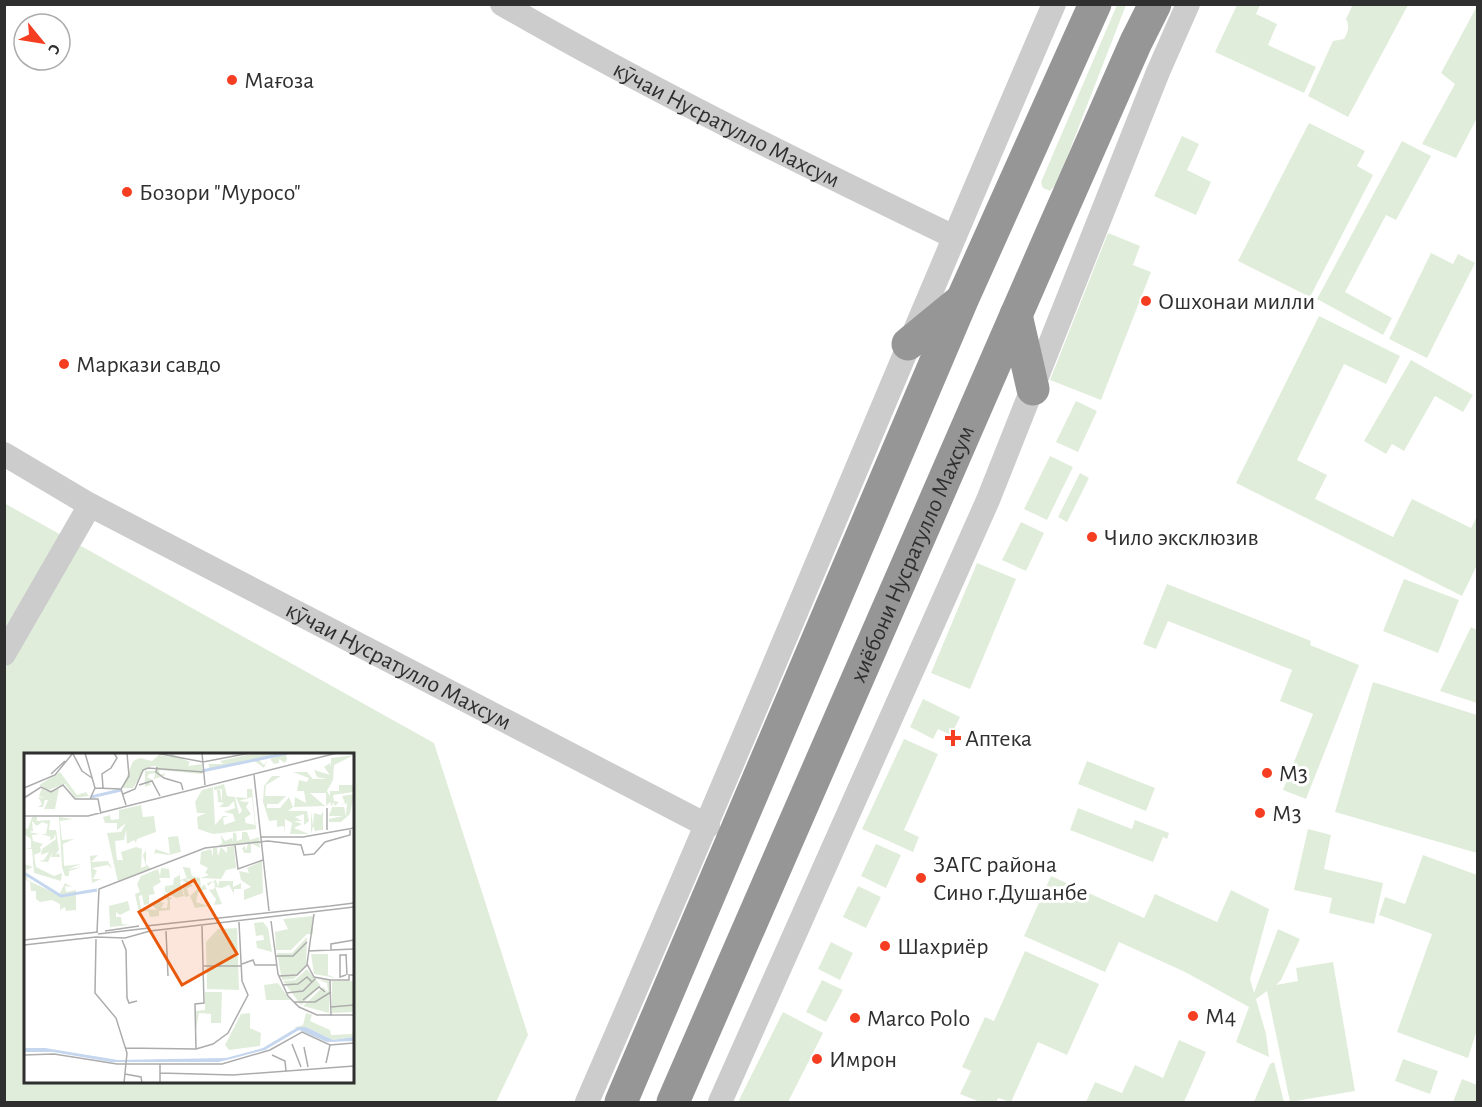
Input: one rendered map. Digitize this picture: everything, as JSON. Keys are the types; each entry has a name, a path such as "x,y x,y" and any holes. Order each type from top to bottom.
{"highway":[{"path":"621,1102 962,300 1095,4"},
{"name":"хиёбони Нусратулло Махсум","path":"673,1102 1016,315 1136,42 1155,4"},
{"path":"908,344 962,300"},
{"path":"1016,315 1033,389"}],"street":[{"name":"кӯчаи Нусратулло Махсум","path":"502,4 592,56 726,126 954,237"},
{"path":"587,1102 708,826 908,344 1054,4"},
{"path":"720,1102 964,553 1033,389 1158,72 1188,4"},
{"name":"кӯчаи Нусратулло Махсум","path":"4,454 90,505 708,826"},
{"path":"4,654 90,505"}],"green space":[{"path":"1353,4 1408,5 1348,117 1308,96 1333,41 1344,39 1348,27 1346,19"},
{"path":"1117,5 1126,5 1057,183 1050,191 1043,188 1041,182"},
{"path":"1237,5 1260,5 1256,14 1277,24 1268,45 1316,67 1304,93 1215,52"},
{"path":"1477,6 1477,118 1456,158 1422,144 1455,84 1441,73"},
{"path":"1309,123 1365,151 1357,166 1373,175 1310,297 1238,261"},
{"path":"1182,136 1199,144 1187,170 1211,182 1196,215 1154,196"},
{"path":"1402,141 1431,156 1396,220 1386,215 1345,292 1392,318 1383,335 1317,299"},
{"path":"1108,233 1140,246 1133,265 1151,272 1101,400 1050,380"},
{"path":"1431,253 1453,264 1458,254 1475,263 1427,358 1389,339"},
{"path":"1319,316 1400,356 1386,384 1344,364 1297,460 1327,475 1315,499 1393,537 1412,499 1471,528 1477,516 1477,565 1462,596 1236,483"},
{"path":"1411,360 1473,395 1463,412 1435,396 1404,451 1392,444 1386,454 1364,441"},
{"path":"1076,401 1097,411 1078,452 1056,442"},
{"path":"1050,456 1073,467 1047,520 1024,509"},
{"path":"1080,473 1089,478 1067,522 1058,517"},
{"path":"4,503 434,743 528,1035 496,1102 5,1102"},
{"path":"1021,522 1044,533 1026,571 1002,560"},
{"path":"977,563 1016,579 970,689 931,673"},
{"path":"1404,579 1459,600 1438,653 1383,631"},
{"path":"1167,584 1311,641 1310,645 1359,665 1306,799 1283,790 1313,714 1280,701 1292,670 1168,621 1156,649 1143,644"},
{"path":"1471,627 1477,630 1477,703 1440,691"},
{"path":"1373,682 1477,715 1477,853 1335,812"},
{"path":"923,699 960,717 951,735 938,729 933,739 910,727"},
{"path":"904,739 938,754 904,830 919,837 913,852 862,829"},
{"path":"1087,761 1155,788 1146,811 1078,784"},
{"path":"1078,808 1132,829 1135,820 1169,833 1167,839 1163,837 1153,862 1070,830"},
{"path":"1308,829 1331,835 1324,869 1383,883 1374,924 1329,913 1332,898 1294,890"},
{"path":"876,844 901,855 886,888 861,876"},
{"path":"1423,855 1477,875 1477,1030 1468,1058 1397,1032 1432,934 1379,915 1385,897 1405,904"},
{"path":"1051,876 1144,918 1155,894 1217,922 1231,890 1269,909 1250,979 1254,993 1278,929 1300,939 1281,980 1276,985 1298,981 1296,968 1333,962 1355,1091 1290,1102 1267,991 1256,999 1266,1034 1269,1057 1236,1042 1249,1007 1185,972 1119,942 1105,972 1024,936"},
{"path":"858,886 881,897 866,928 843,917"},
{"path":"831,942 853,953 840,980 818,969"},
{"path":"1025,951 1099,984 1067,1055 1038,1042 1011,1102 998,1098 996,1102 980,1102 960,1094 971,1071 962,1067 985,1017 994,1021"},
{"path":"822,980 843,990 826,1022 806,1012"},
{"path":"783,1012 823,1033 788,1102 738,1102"},
{"path":"1179,1040 1206,1052 1184,1102 1086,1102 1095,1082 1122,1093 1135,1065 1163,1078"},
{"path":"1403,1059 1438,1071 1430,1094 1395,1081"},
{"path":"1274,1062 1284,1102 1254,1102 1270,1064"},
{"path":"1462,1079 1477,1085 1477,1102 1453,1102"}],"place":[{"name":"Мағоза","path":"232,80"},
{"name":"Бозори \"Муросо\"","path":"127,192"},
{"name":"Ошхонаи милли","path":"1146,301"},
{"name":"Маркази савдо","path":"64,364"},
{"name":"Чило эксклюзив","path":"1092,537"},
{"name":"Аптека","path":"953,738"},
{"name":"M3","path":"1267,773"},
{"name":"М3","path":"1260,813"},
{"name":"ЗАГС района Сино г.Душанбе","path":"921,878"},
{"name":"Шахриёр","path":"885,946"},
{"name":"М4","path":"1193,1016"},
{"name":"Marco Polo","path":"855,1018"},
{"name":"Имрон","path":"817,1059"}]}
